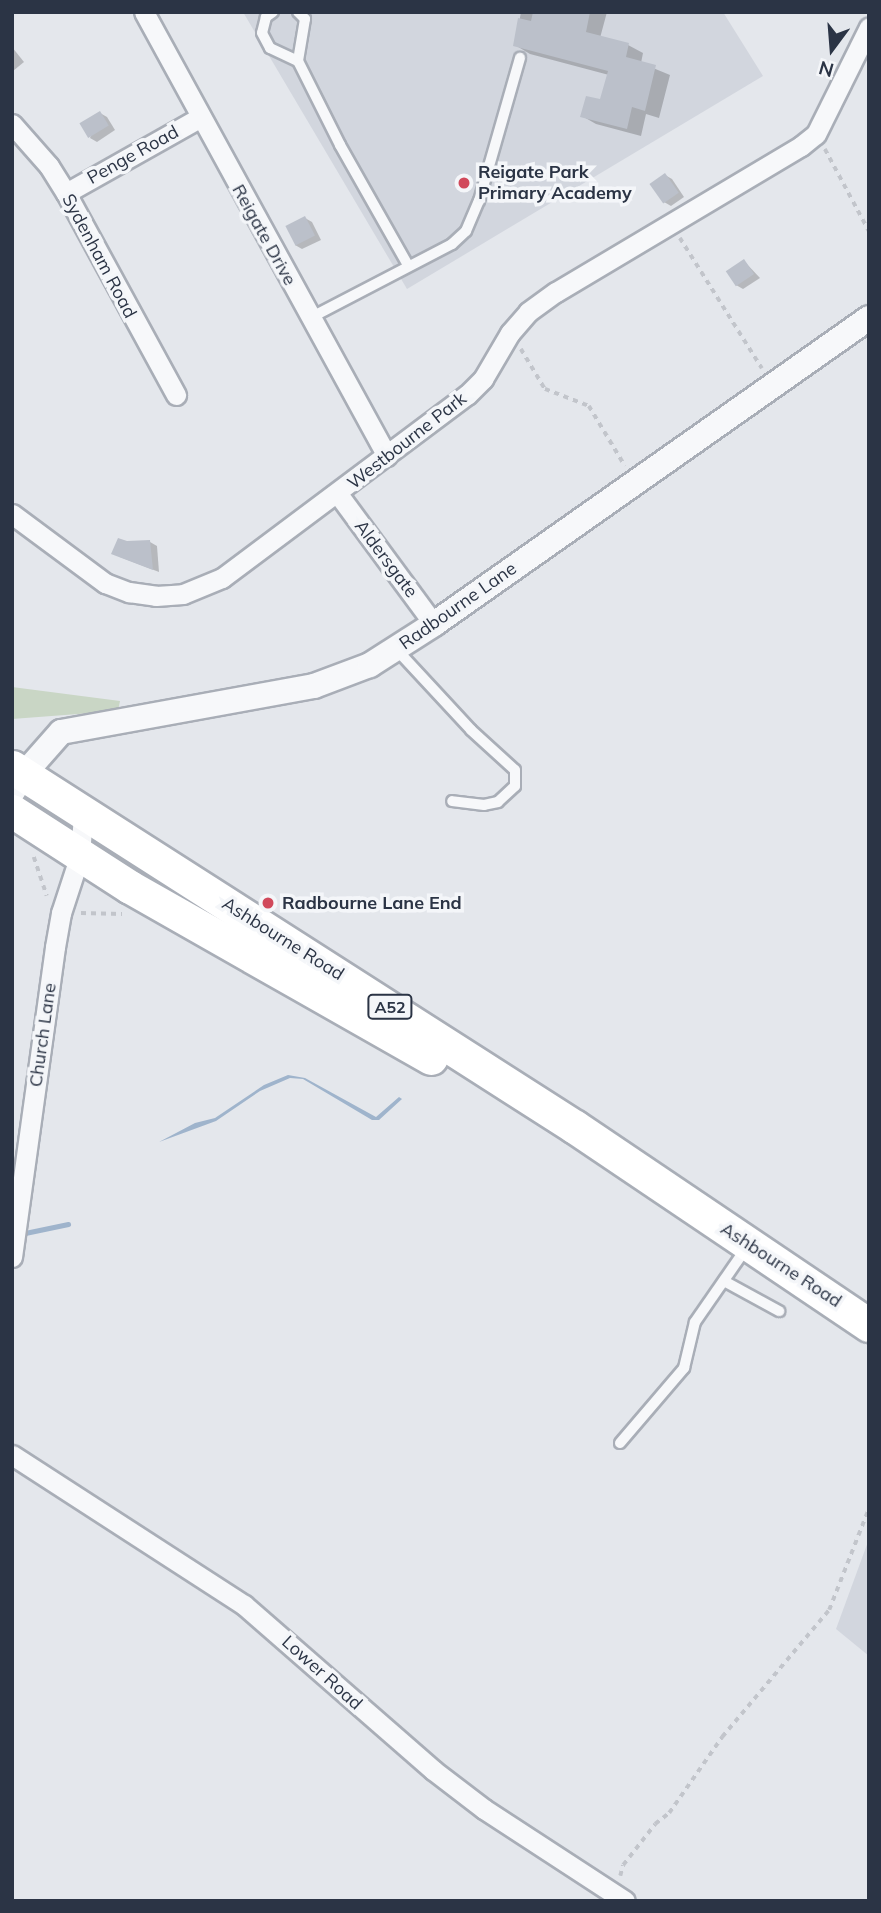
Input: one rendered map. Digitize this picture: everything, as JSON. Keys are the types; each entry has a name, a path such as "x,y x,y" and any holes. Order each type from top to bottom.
{"highway":[{"name":"Ashbourne Road","path":"16,778 83,815 278,934 869,1325"},
{"name":"Ashbourne Road","path":"12,811 165,907 691,1207"}],"street":[{"name":"Reigate Drive","path":"144,12 199,118 387,456"},
{"path":"858,12 869,21"},
{"path":"816,134 869,27"},
{"name":"Penge Road","path":"66,193 199,118"},
{"name":"Sydenham Road","path":"12,124 48,166 66,193 176,395"},
{"name":"Westbourne Park","path":"12,514 105,583 129,592 156,596 183,594 222,578 338,495 467,395 483,379 510,333 527,312 816,134"},
{"name":"Radbourne Lane","path":"16,778 61,732 314,686 355,673 434,624 869,318"},
{"name":"Aldersgate","path":"338,495 434,624"},
{"name":"Church Lane","path":"12,1257 55,947 61,913 80,855 83,815"},
{"name":"Lower Road","path":"12,1455 244,1605 433,1770 484,1809 620,1897"}],"lane":[{"path":"273,12 266,17 262,33 270,48 298,61"},
{"path":"298,12 305,19 298,61 340,145 408,265"},
{"path":"309,318 452,244 466,231 479,201 520,58"},
{"path":"397,649 471,730 515,770 515,786 498,802 475,805 452,801"},
{"path":"620,1443 684,1368 695,1322 749,1244"},
{"path":"723,1281 779,1311"}],"path":[{"path":"816,134 869,231"},
{"path":"671,223 772,384"},
{"path":"510,333 545,389 589,406 635,482"},
{"path":"620,1897 623,1864 655,1824 669,1813 722,1737 829,1610 869,1508"}],"shaded area":[{"name":"Reigate Park Primary Academy","path":"243,12 723,12 763,76 407,289"},
{"path":"869,1539 869,1656 836,1629"}],"green space":[{"path":"12,687 120,701 118,711 12,719"}],"water":[{"path":"288,1075 305,1078 376,1117 399,1097 402,1099 379,1120 372,1120 303,1079 290,1078 260,1091 216,1121 159,1142 195,1123 215,1118 264,1085"}],"building":[{"path":"533,12 590,12 586,32 629,43 626,57 656,65 645,111 632,107 627,129 580,117 586,96 600,99 608,71 513,46 518,18 531,21"},
{"path":"100,111 109,126 88,138 79,123"},
{"path":"665,173 679,193 663,204 649,184"},
{"path":"305,216 315,236 295,246 285,226"},
{"path":"744,259 754,274 736,286 726,271"},
{"path":"118,538 127,541 150,540 153,570 111,554"}],"waterway":[{"path":"25,1233 68,1224"}],"place":[{"name":"Reigate Park Primary Academy","path":"464,183"},
{"name":"Radbourne Lane End","path":"268,903"}]}
